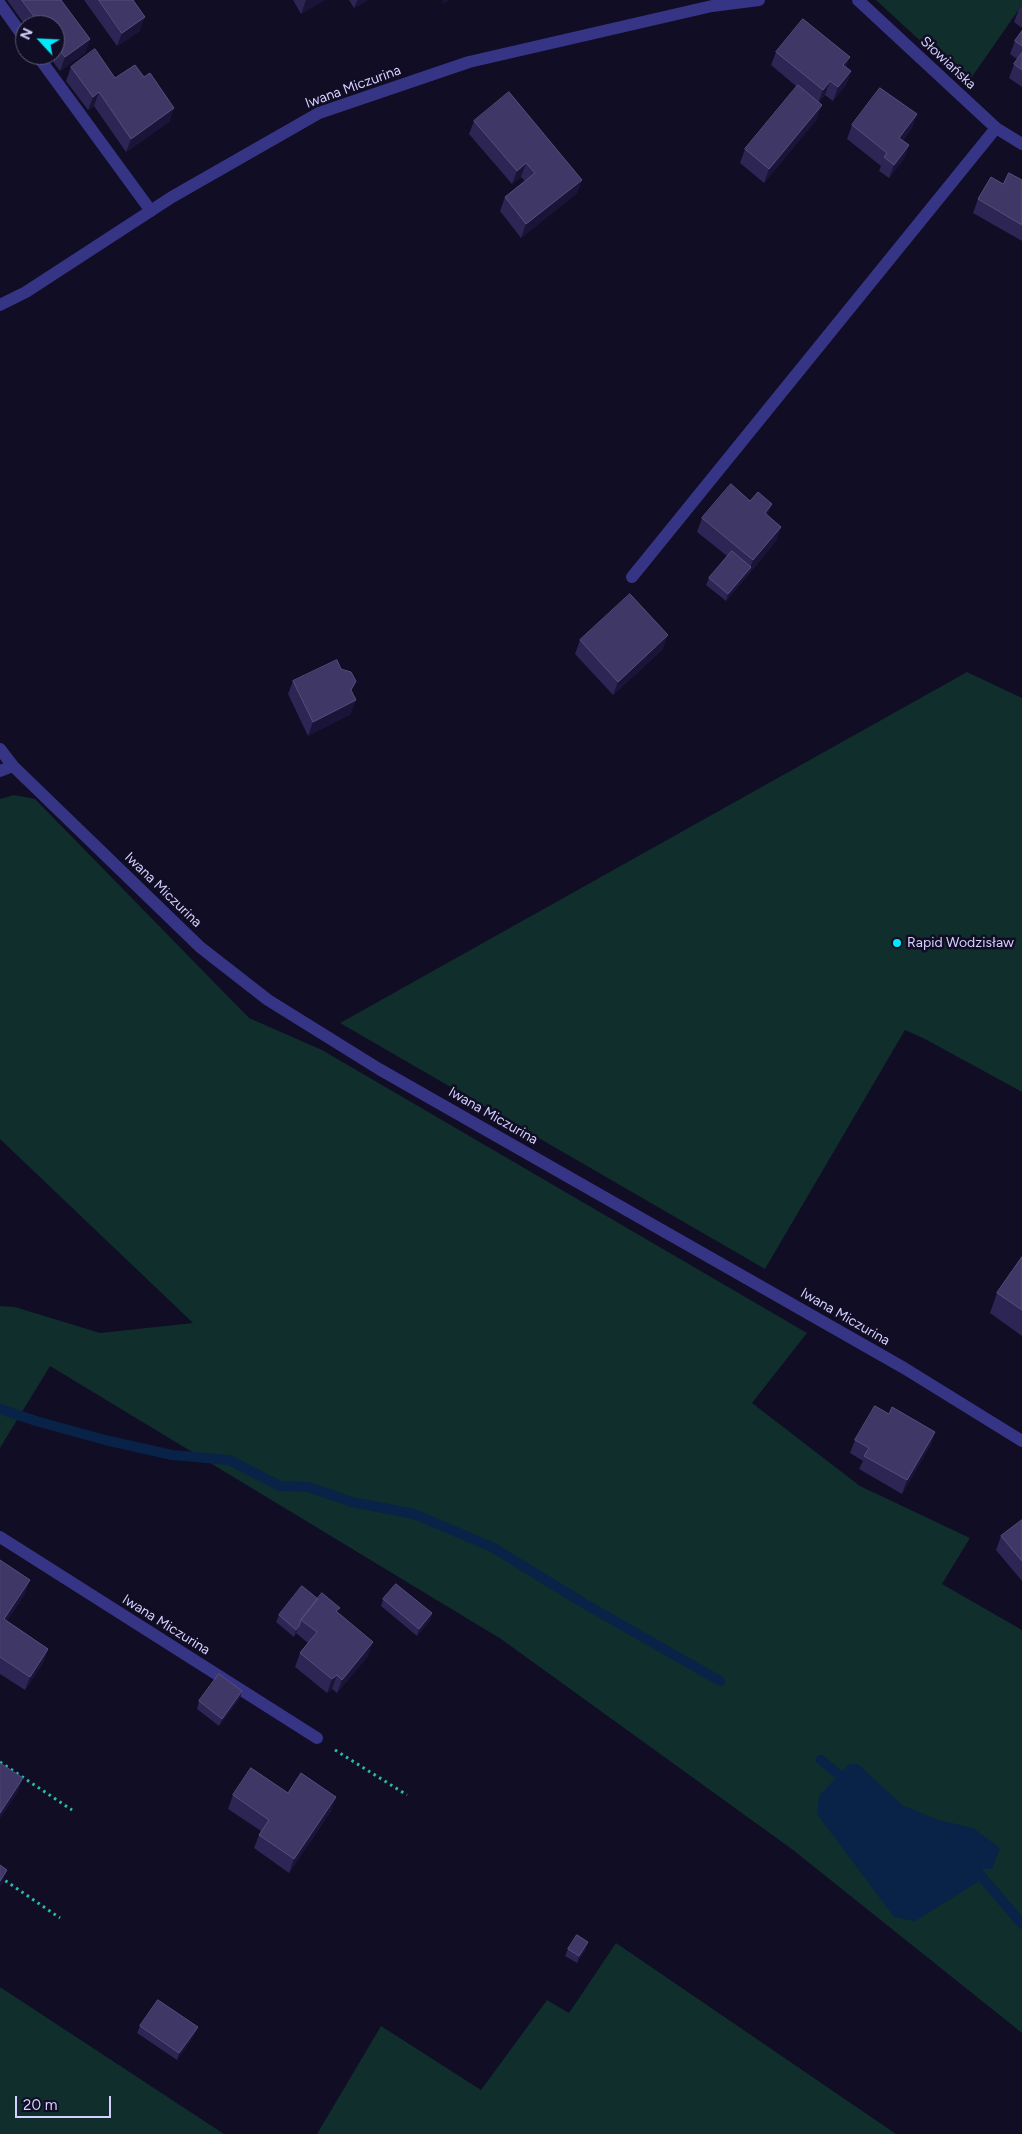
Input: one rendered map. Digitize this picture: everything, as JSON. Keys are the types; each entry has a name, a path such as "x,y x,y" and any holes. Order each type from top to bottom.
{"street":[{"name":"Iwana Miczurina","path":"0,305 26,292 151,211 319,113 469,62 712,6 758,0"},
{"name":"Słowiańska","path":"858,0 996,128 1022,144"},
{"path":"0,4 15,25"},
{"path":"44,65 151,211"},
{"path":"632,577 996,128"},
{"name":"Iwana Miczurina","path":"0,749 13,766 200,947 268,1000 379,1069 904,1368 1022,1441"},
{"path":"0,771 13,766"},
{"name":"Iwana Miczurina","path":"0,1537 317,1738"}],"path":[{"path":"317,1738 406,1795"},
{"path":"0,1762 72,1810"},
{"path":"0,1876 60,1918"}],"green space":[{"path":"876,0 1022,0 1022,5 967,84"},
{"path":"967,672 1022,698 1022,1092 905,1030 765,1269 340,1023"},
{"path":"14,795 35,799 249,1018 322,1050 807,1333 752,1403 860,1486 970,1538 942,1584 1022,1630 1022,2033 793,1850 501,1639 50,1366 0,1448 0,1306 15,1307 100,1333 193,1323 0,1139 0,799"},
{"path":"616,1943 896,2134 317,2134 381,2026 481,2090 547,2000 569,2013"},
{"path":"0,1987 224,2134 0,2134"}],"water":[{"path":"849,1764 858,1764 902,1805 938,1820 973,1828 1000,1848 992,1869 976,1869 978,1882 915,1921 894,1917 817,1814 819,1796"}],"building":[{"path":"22,0 61,0 90,39 65,57 65,15 33,15"},
{"path":"99,0 133,0 145,17 122,33"},
{"path":"803,19 850,57 843,65 851,71 838,87 830,81 823,90 776,52"},
{"path":"1022,31 1022,46 1015,41"},
{"path":"95,49 115,78 135,65 144,77 150,73 174,108 131,139 99,92 93,97 71,67"},
{"path":"1022,53 1022,70 1014,64"},
{"path":"798,85 822,105 769,169 745,149"},
{"path":"880,88 917,114 899,138 909,145 894,165 884,157 887,153 852,125"},
{"path":"509,92 582,180 526,224 505,197 535,173 526,163 517,171 474,121"},
{"path":"1009,173 1022,180 1022,225 978,199 991,177 1003,184"},
{"path":"731,484 750,501 758,492 772,504 765,513 781,527 753,560 702,518"},
{"path":"732,551 751,567 728,594 709,578"},
{"path":"630,594 668,635 618,682 580,640"},
{"path":"337,660 341,669 351,672 356,681 351,690 356,700 313,722 293,681"},
{"path":"1022,1257 1022,1310 997,1293"},
{"path":"875,1406 889,1414 892,1407 935,1432 907,1480 864,1456 869,1448 855,1440"},
{"path":"1022,1520 1022,1561 1001,1536"},
{"path":"0,1560 30,1580 4,1619 48,1649 30,1677 0,1657"},
{"path":"396,1584 432,1613 419,1629 383,1599"},
{"path":"302,1586 318,1599 301,1620 296,1630 279,1615"},
{"path":"322,1593 340,1608 336,1611 373,1642 342,1680 337,1675 332,1679 300,1653 317,1632 301,1620"},
{"path":"219,1674 242,1691 222,1719 199,1701"},
{"path":"0,1763 23,1778 0,1813"},
{"path":"251,1768 288,1793 301,1773 336,1797 294,1859 259,1835 269,1820 233,1795"},
{"path":"0,1865 7,1870 0,1881"},
{"path":"577,1935 588,1942 579,1956 568,1949"},
{"path":"158,2000 198,2027 179,2053 140,2026"}],"waterway":[{"path":"0,1409 105,1440 172,1455 229,1460 280,1486 308,1487 352,1502 414,1514 492,1547 585,1604 720,1681"},
{"path":"821,1760 839,1775"},
{"path":"975,1869 1022,1924"}],"place":[{"name":"Rapid Wodzisław","path":"897,943"}]}
